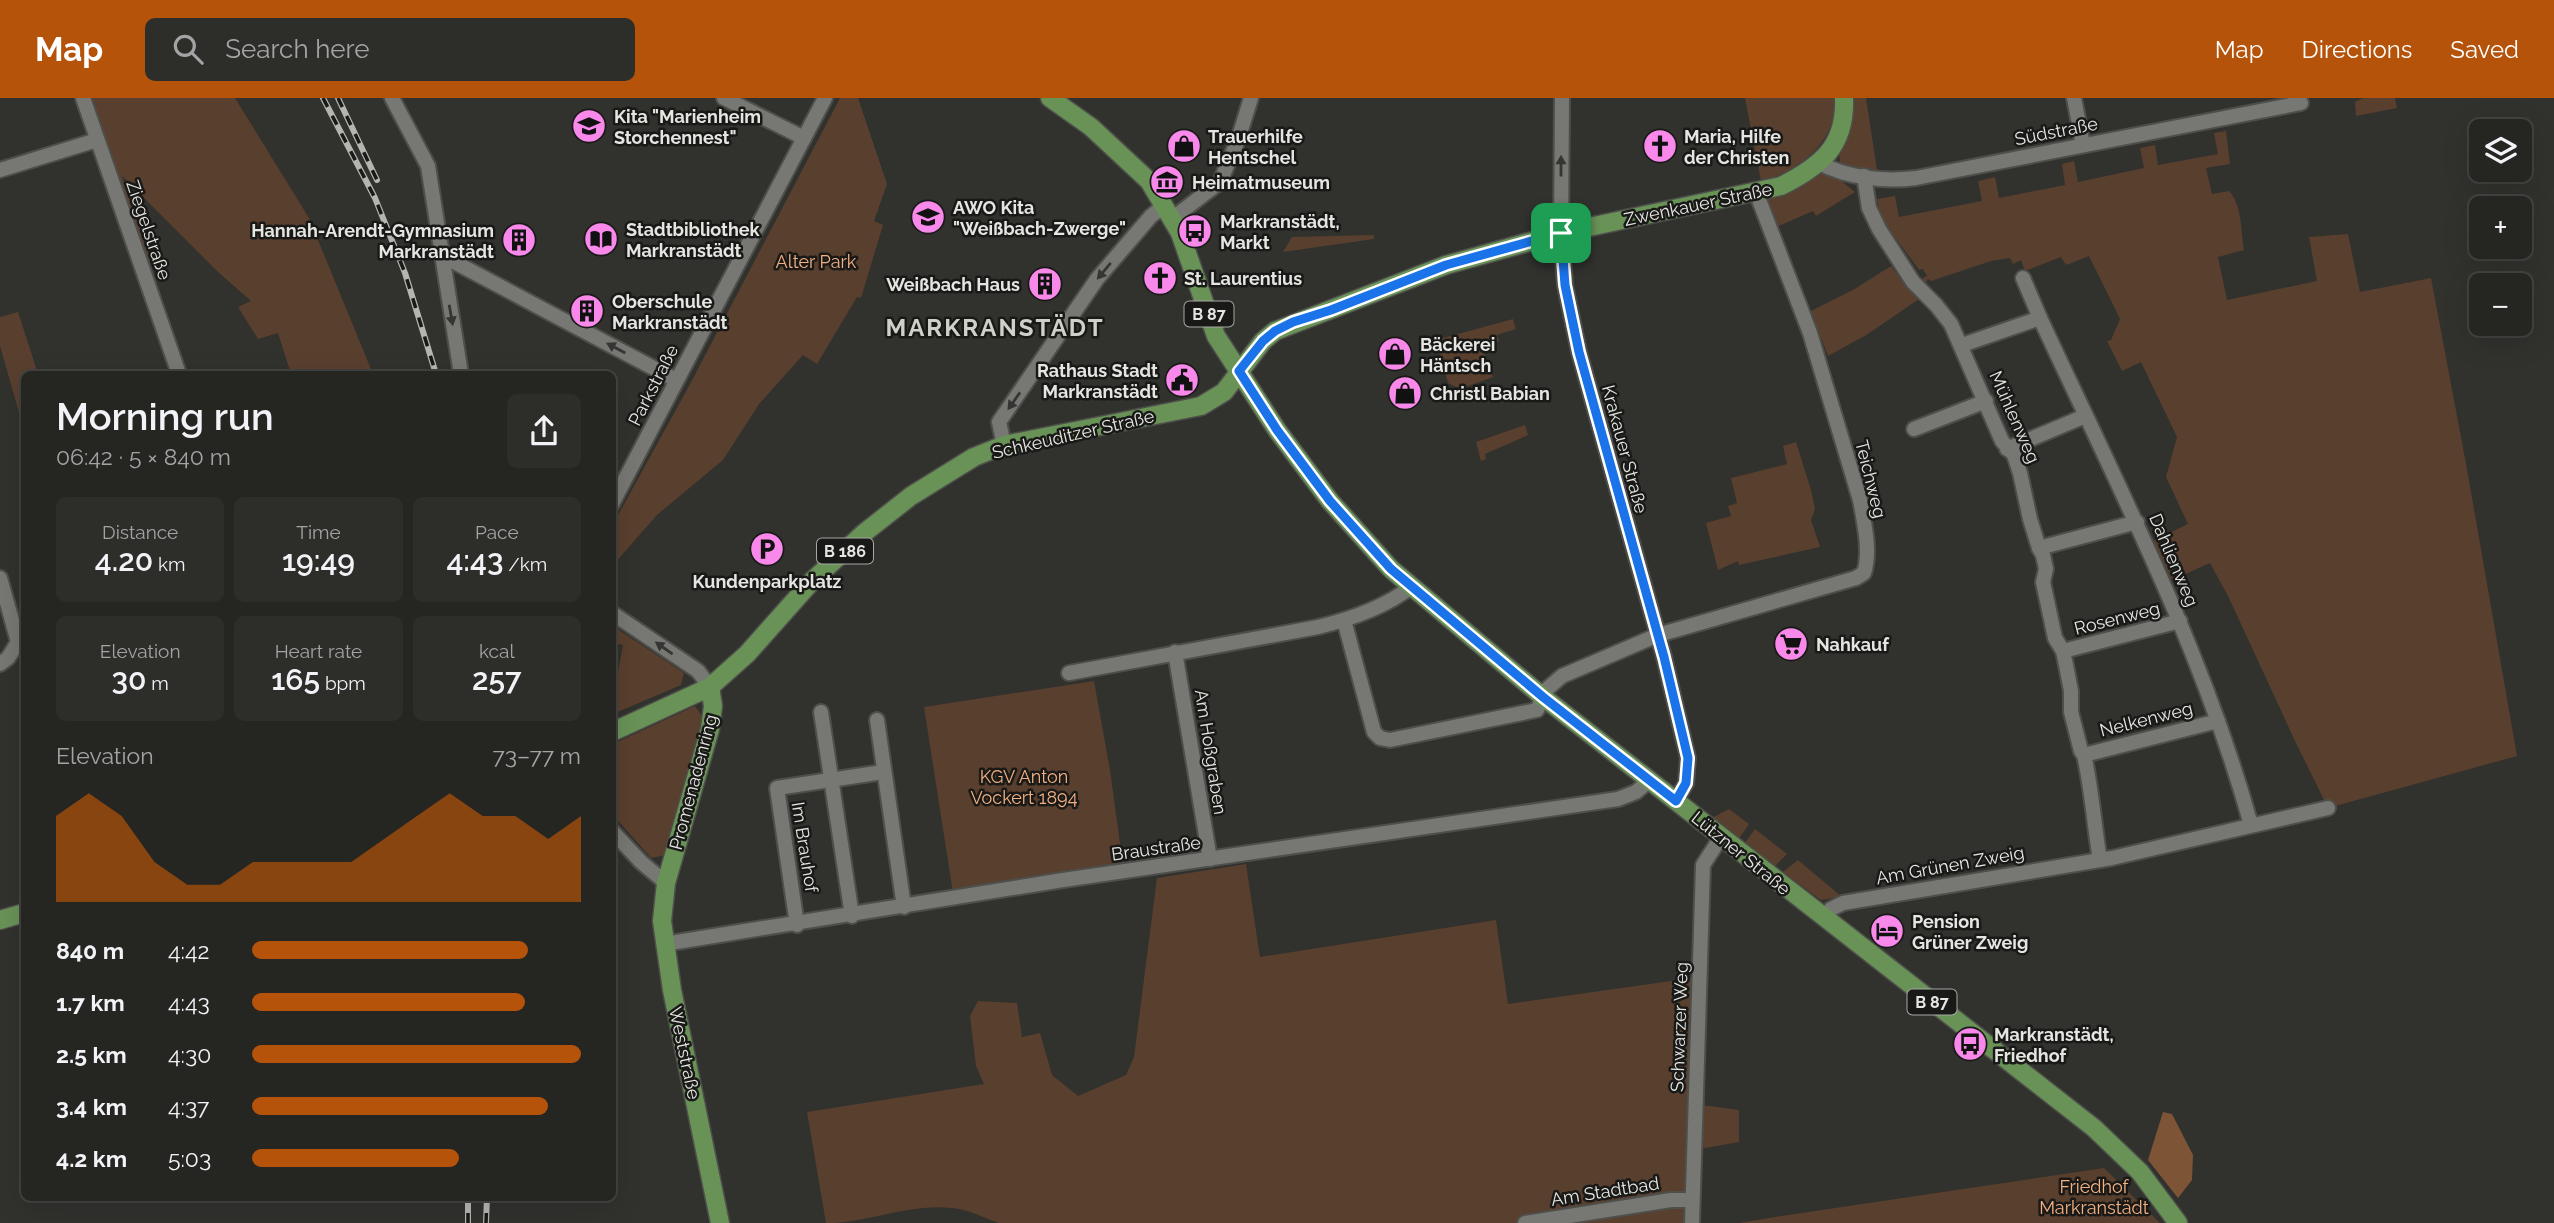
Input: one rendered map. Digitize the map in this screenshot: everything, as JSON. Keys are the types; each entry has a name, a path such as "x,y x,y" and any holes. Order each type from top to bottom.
{"main road":[{"name":"B 87","path":"1050,98 1074,113 1149,181 1169,212 1192,265 1216,335 1239,371"},
{"name":"Zwenkauer Straße","path":"1239,371 1263,341 1275,331 1446,265 1561,233 1781,186 1819,163 1836,142 1843,124 1844,98"},
{"name":"Schkeuditzer Straße","path":"616,730 710,687 747,654 812,581 864,533 911,496 974,457 1004,445 1201,405 1224,392 1239,371"},
{"name":"Lützner Straße","path":"1239,371 1277,430 1330,501 1391,569 1543,697 2094,1128 2140,1172 2178,1223"},
{"name":"Promenadenring","path":"666,883 710,729 713,706 710,687"},
{"name":"Weststraße","path":"666,883 662,921 664,944 720,1223"},
{"path":"0,920 21,914"}],"street":[{"name":"Ziegelstraße","path":"83,98 178,371"},
{"path":"392,98 428,166 461,371"},
{"path":"724,98 804,138"},
{"name":"Parkstraße","path":"616,495 825,98"},
{"path":"1004,445 999,422 1097,279 1151,216 1169,212 1220,182 1238,140 1251,98"},
{"name":"Krakauer Straße","path":"1562,98 1561,233 1565,285 1579,352 1658,635 1688,758 1686,783 1676,801"},
{"path":"2074,98 2083,145"},
{"name":"Südstraße","path":"1819,163 1836,172 1893,181 2299,101"},
{"path":"0,170 97,140"},
{"name":"Mühlenweg","path":"1864,176 1869,208 1879,229 1913,282 1937,304 1951,324 2007,449 2014,455 2043,555 2046,569 2043,582 2055,638 2063,652 2071,691 2071,712 2084,755 2094,804 2094,861"},
{"name":"Teichweg","path":"1543,697 1547,689 1562,676 1658,635 1856,578 1864,573 1864,520 1860,500 1822,369 1756,192"},
{"path":"443,256 676,380"},
{"name":"Dahlienweg","path":"2023,278 2085,416 2137,522 2180,621 2218,721 2251,825"},
{"path":"1962,345 2040,318"},
{"path":"1914,429 1986,401"},
{"path":"2007,449 2085,416"},
{"path":"2039,548 2137,522"},
{"path":"0,578 18,642 12,653 0,664"},
{"path":"1069,673 1344,620 1393,601 1411,587"},
{"path":"616,617 698,671 710,687"},
{"path":"1344,620 1374,732 1380,738 1390,740 1537,710 1543,697"},
{"name":"Rosenweg","path":"2063,652 2180,621"},
{"name":"Am Hoßgraben","path":"1175,652 1210,859"},
{"name":"Im Brauhof","path":"821,712 852,916"},
{"path":"877,720 904,907"},
{"name":"Nelkenweg","path":"2084,755 2218,721"},
{"name":"Im Brauhof","path":"797,925 777,788 883,772"},
{"name":"Braustraße","path":"664,944 797,925 1063,880 1618,799 1636,792 1650,780"},
{"path":"2094,861 2328,808"},
{"path":"616,835 666,883"},
{"name":"Schwarzer Weg","path":"1692,1223 1703,865 1721,837"},
{"name":"Am Grünen Zweig","path":"1824,918 1831,909 1843,903 2094,861"},
{"name":"Am Stadtbad","path":"1525,1223 1671,1200 1692,1200"}],"green space":[{"path":"89,98 235,98 309,218 372,371 290,371 278,333 258,339 238,307 251,301 217,271 122,176 151,261 147,262"},
{"name":"Alter Park","path":"840,98 858,98 887,184 874,221 883,225 861,298 857,297 817,364 803,355 759,404 723,460 657,515 616,562 616,519 689,386"},
{"path":"1745,98 1835,98 1833,118 1822,142 1805,160 1783,173 1761,181"},
{"path":"1851,98 1866,98 1877,170 1852,169 1840,163 1839,150"},
{"path":"2363,98 2395,98 2397,108 2356,116 2355,102"},
{"path":"2226,131 2230,164 2206,168 2212,194 2229,191 2236,203 2240,219 2244,250 2218,257 2227,300 2317,281 2309,237 2348,234 2360,292 2431,278 2517,756 2328,808 2210,563 2172,580 2153,541 2188,524 2166,477 2177,437 2141,362 2122,371 2107,341 2111,340 2120,319 2089,256 2066,265 2061,257 2025,271 2021,260 2013,264 2010,258 1991,261 1931,281 1928,279 1924,286 1923,278 1927,276 1923,269 1919,270 1881,218 1877,199 1895,196 1899,217 1982,201 1978,181 1995,177 1999,198 2065,185 2062,164 2074,161 2078,182 2144,168 2140,148 2155,145 2158,165 2218,154 2214,133"},
{"path":"1819,163 1855,192 1816,216 1813,211 1776,227 1756,192"},
{"path":"1374,235 1374,239 1283,252 1292,237"},
{"path":"1891,266 1919,299 1868,334 1828,356 1811,311 1853,290"},
{"path":"18,312 37,371 21,371 21,420 0,346 0,317"},
{"path":"1513,319 1516,329 1497,335 1499,341 1483,348 1493,377 1460,389 1448,383 1436,340"},
{"path":"1525,425 1528,435 1485,454 1486,459 1481,461 1476,442"},
{"path":"1796,442 1811,490 1815,509 1811,520 1820,547 1739,565 1738,561 1718,570 1706,523 1731,516 1728,506 1737,503 1731,478 1787,464 1783,446"},
{"path":"616,628 684,673 681,685 616,713 616,683 623,645 616,644"},
{"name":"KGV Anton Vockert 1894","path":"1094,681 1123,865 953,893 924,707"},
{"path":"695,706 703,718 666,855 651,858 616,818 616,743"},
{"path":"1729,809 1749,824 1738,840 1710,819"},
{"path":"1755,829 1787,854 1774,867 1744,844"},
{"path":"1798,860 1842,897 1821,900 1783,872"},
{"path":"1246,864 1260,957 1496,920 1508,1004 1692,978 1685,1223 999,1223 964,1210 936,1207 826,1223 807,1112 984,1084 976,1066 970,1016 978,1001 1017,1003 1022,1037 1040,1033 1052,1075 1078,1096 1126,1075 1134,1057 1157,878"},
{"path":"1702,1105 1739,1110 1739,1142 1700,1149"},
{"name":"Friedhof Markranstädt","path":"2104,1168 2160,1223 1739,1223 1775,1217"}],"shaded area":[{"path":"2163,1112 2172,1114 2193,1155 2192,1180 2178,1198 2148,1160"}],"railway":[{"path":"323,98 375,198 405,273 435,371"},
{"path":"338,98 377,180"},
{"path":"468,1201 468,1223"},
{"path":"486,1223 487,1201"}],"place":[{"name":"Kita \"Marienheim Storchennest\"","path":"589,126"},
{"name":"Trauerhilfe Hentschel","path":"1184,146"},
{"name":"Maria, Hilfe der Christen","path":"1660,146"},
{"name":"Heimatmuseum","path":"1167,182"},
{"name":"AWO Kita \"Weißbach-Zwerge\"","path":"928,217"},
{"name":"Markranstädt, Markt","path":"1195,231"},
{"name":"Stadtbibliothek Markranstädt","path":"601,239"},
{"name":"Hannah-Arendt-Gymnasium Markranstädt","path":"519,240"},
{"name":"St. Laurentius","path":"1160,278"},
{"name":"Weißbach Haus","path":"1045,284"},
{"name":"Oberschule Markranstädt","path":"587,311"},
{"name":"Bäckerei Häntsch","path":"1395,354"},
{"name":"Rathaus Stadt Markranstädt","path":"1182,380"},
{"name":"Christl Babian","path":"1405,393"},
{"name":"Kundenparkplatz","path":"767,549"},
{"name":"Nahkauf","path":"1791,644"},
{"name":"Pension Grüner Zweig","path":"1887,931"},
{"name":"Markranstädt, Friedhof","path":"1970,1044"}],"district":[{"name":"MARKRANSTÄDT","path":"995,327"}],"route":[{"path":"1561,233 1565,285 1579,352 1664,657 1688,758 1686,783 1676,801 1543,697 1391,569 1330,501 1277,430 1239,371 1263,341 1293,322 1446,265 1561,233"}]}
